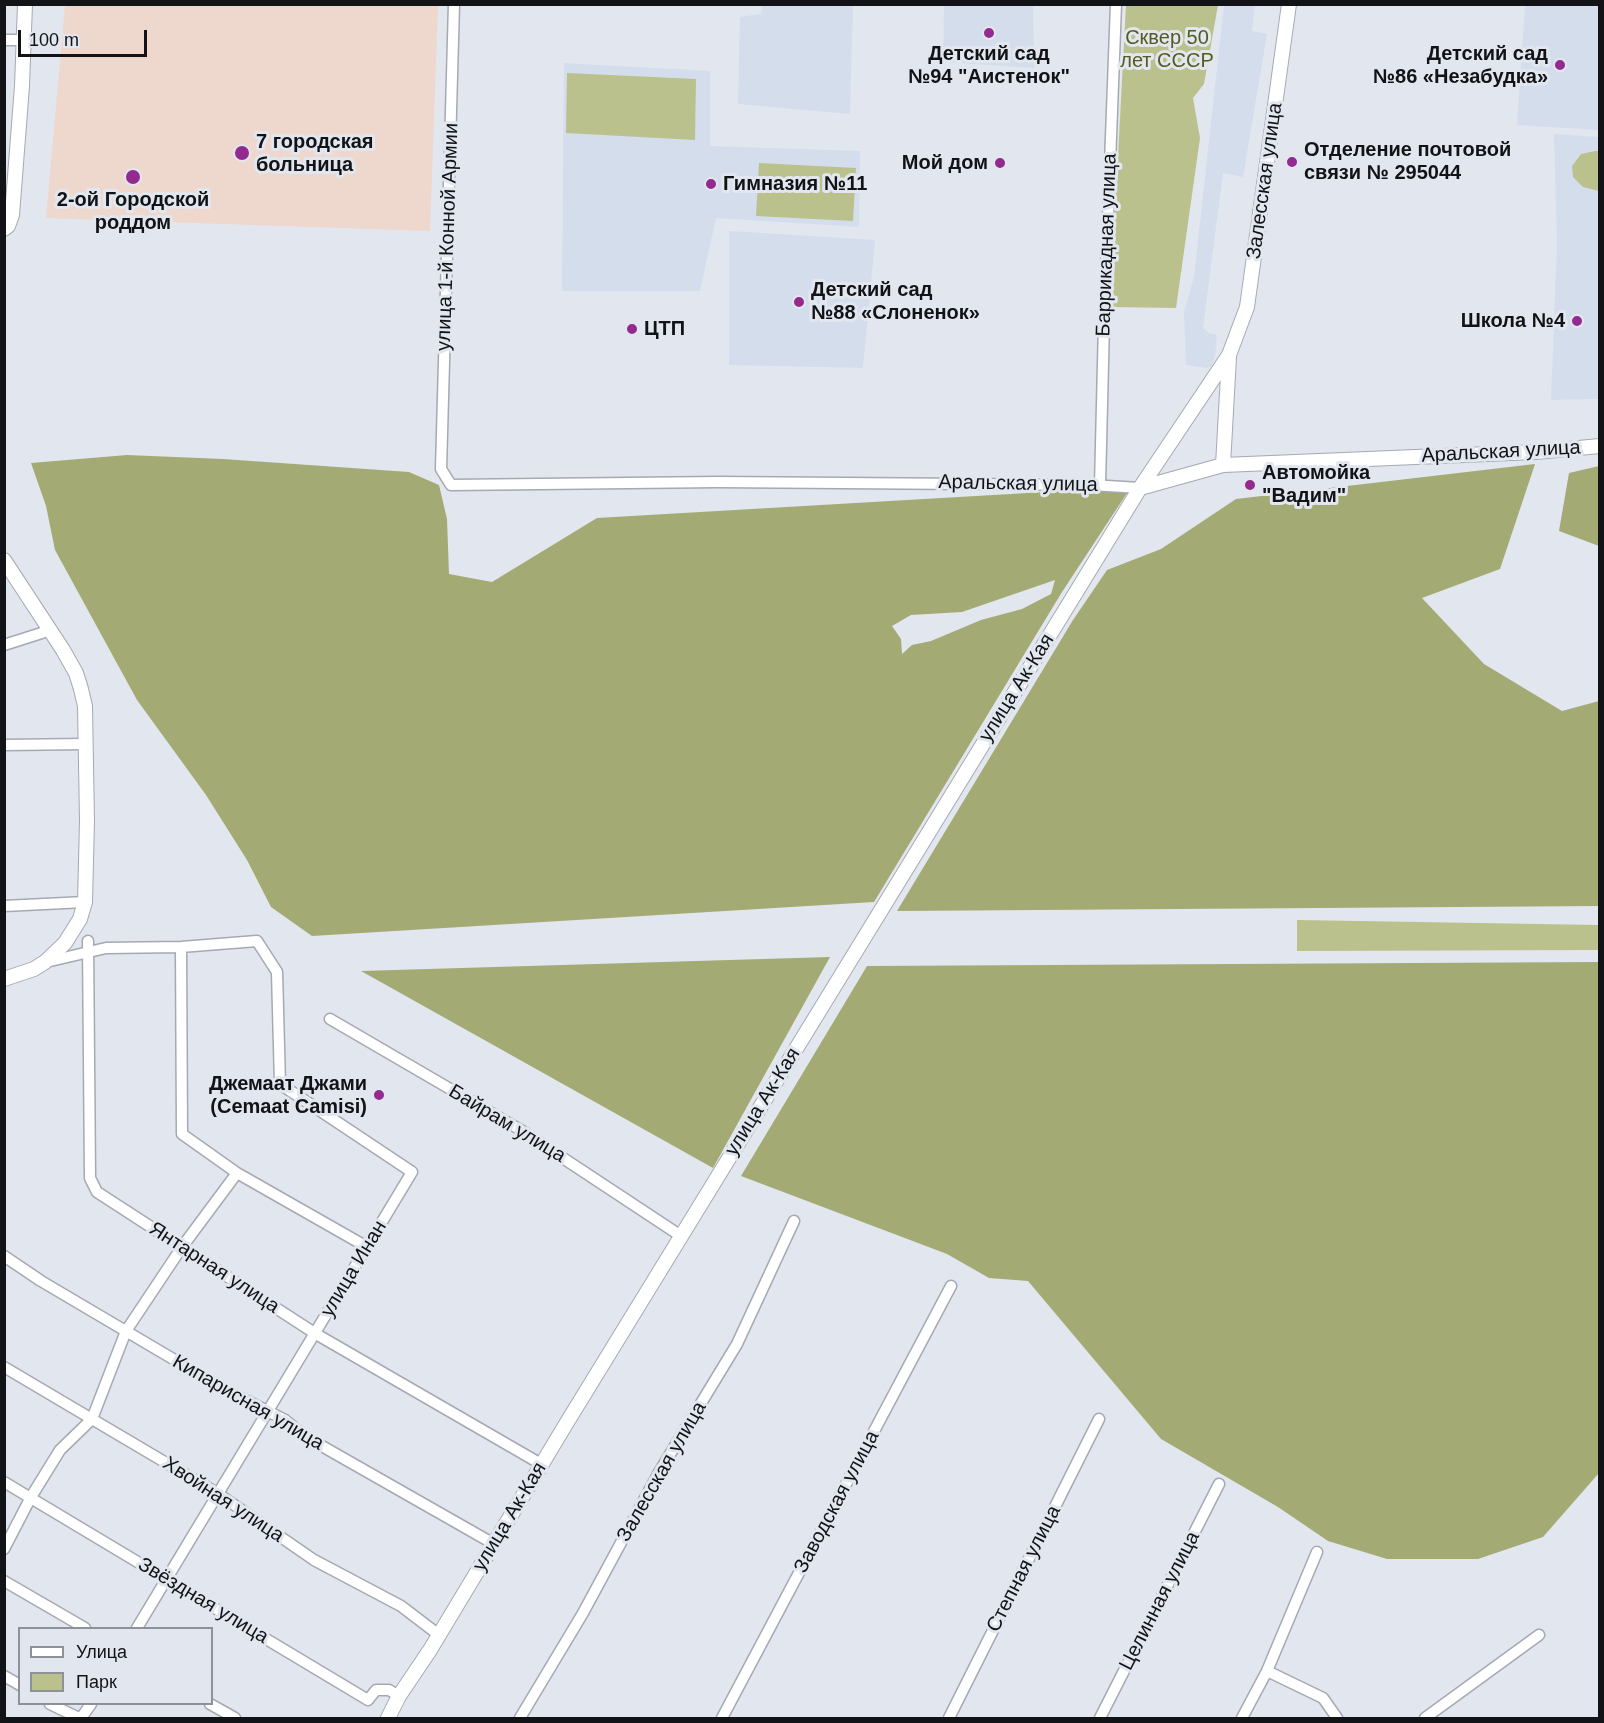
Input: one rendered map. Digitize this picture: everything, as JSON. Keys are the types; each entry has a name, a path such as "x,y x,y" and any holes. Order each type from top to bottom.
{"main road":[{"path":"4,229 8,226 12,215 22,86 25,4"},
{"name":"Залесская улица","path":"1140,488 1229,355 1247,306 1289,4"},
{"name":"Залесская улица","path":"1223,465 1229,355"},
{"name":"Аральская улица","path":"1140,488 1223,465 1525,453 1599,446"},
{"name":"улица Ак-Кая","path":"388,1719 399,1696 439,1635 1140,488"},
{"path":"4,560 51,630 76,673 85,706 86,744 85,902 80,919 56,953 45,962 34,969 4,979"}],"street":[{"name":"улица 1-й Конной Армии","path":"441,470 454,4"},
{"name":"Баррикадная улица","path":"1100,485 1116,4"},
{"path":"4,40 23,40"},
{"name":"Аральская улица","path":"441,470 451,484 718,482 1100,485 1140,488"},
{"path":"4,645 51,630"},
{"path":"4,745 86,744"},
{"path":"4,906 85,902"},
{"path":"72,932 106,948"},
{"name":"Янтарная улица","path":"88,941 90,1178 97,1192 316,1334 542,1464"},
{"name":"улица Инан","path":"138,1627 412,1172 280,1083 277,972 257,941 182,947"},
{"path":"45,962 106,948 182,947 182,1134 237,1173 367,1246"},
{"name":"Байрам улица","path":"330,1019 519,1129 681,1236"},
{"path":"4,1549 31,1497 60,1450 92,1419 126,1331 182,1247 237,1173"},
{"name":"Залесская улица","path":"520,1719 583,1613 658,1474 737,1344 794,1221"},
{"name":"Кипарисная улица","path":"4,1256 40,1281 267,1412 285,1420 306,1437 494,1544"},
{"name":"Заводская улица","path":"722,1719 951,1286"},
{"name":"Хвойная улица","path":"4,1367 217,1493 314,1560 400,1606 439,1635"},
{"name":"Степная улица","path":"949,1719 1099,1419"},
{"name":"Звёздная улица","path":"4,1482 368,1700 376,1690 388,1690 399,1696"},
{"name":"Целинная улица","path":"1100,1719 1219,1484"},
{"path":"1242,1719 1268,1671 1317,1552"},
{"path":"4,1581 82,1627"},
{"path":"1425,1719 1539,1635"},
{"path":"1268,1671 1323,1698 1337,1719"},
{"path":"4,1676 18,1684"},
{"path":"52,1705 80,1719 90,1705"},
{"path":"212,1705 235,1719"}],"shaded area":[{"name":"7 городская больница","path":"65,5 438,5 430,231 46,218"},
{"path":"762,5 853,5 850,114 738,104 740,17 761,14"},
{"name":"Детский сад №94 \"Аистенок\"","path":"944,5 1033,5 1034,68 943,62"},
{"path":"1224,5 1255,5 1252,31 1267,34 1243,177 1223,173 1203,328 1217,335 1215,356 1211,367 1206,368 1186,365 1184,312 1194,277"},
{"name":"Детский сад №86 «Незабудка»","path":"1525,5 1599,5 1599,130 1517,125"},
{"name":"Гимназия №11","path":"564,63 710,71 710,146 860,151 859,227 716,218 700,291 562,291"},
{"name":"Школа №4","path":"1554,134 1599,137 1599,399 1551,400 1557,243"},
{"name":"Детский сад №88 «Слоненок»","path":"729,231 875,240 863,368 729,365"}],"green space":[{"name":"Сквер 50 лет СССР","path":"1126,5 1218,5 1204,84 1193,98 1200,138 1176,308 1110,307"},
{"path":"567,73 696,79 695,140 566,133"},
{"path":"1599,151 1599,191 1583,187 1573,177 1572,166 1581,154"},
{"path":"759,163 856,168 853,221 756,216"},
{"path":"127,455 409,472 439,485 447,519 449,574 492,582 597,518 1131,487 1062,592 874,902 312,936 271,907 247,860 206,795 137,700 55,550 46,506 31,463","holes":["1055,580 1051,594 1022,609 981,620 931,641 912,645 902,654 901,639 892,626 911,615 962,612"]},
{"path":"1535,464 1500,569 1422,598 1484,664 1562,711 1599,701 1599,906 897,911 1073,620 1107,570 1161,549 1236,499"},
{"path":"1600,466 1599,546 1559,531 1569,473"},
{"path":"1297,920 1599,925 1599,950 1297,951"},
{"path":"830,957 713,1168 361,971"},
{"path":"1599,962 1599,1473 1543,1537 1478,1559 1387,1559 1328,1541 1278,1507 1161,1439 1028,1281 989,1278 947,1254 741,1176 867,966"}],"place":[{"name":"Детский сад №94 \"Аистенок\"","path":"989,33"},
{"name":"Детский сад №86 «Незабудка»","path":"1560,65"},
{"name":"7 городская больница","path":"242,153"},
{"name":"Отделение почтовой связи № 295044","path":"1292,162"},
{"name":"Мой дом","path":"1000,163"},
{"name":"2-ой Городской роддом","path":"133,177"},
{"name":"Гимназия №11","path":"711,184"},
{"name":"Детский сад №88 «Слоненок»","path":"799,302"},
{"name":"Школа №4","path":"1577,321"},
{"name":"ЦТП","path":"632,329"},
{"name":"Автомойка \"Вадим\"","path":"1250,485"},
{"name":"Джемаат Джами (Cemaat Camisi)","path":"379,1095"}]}
